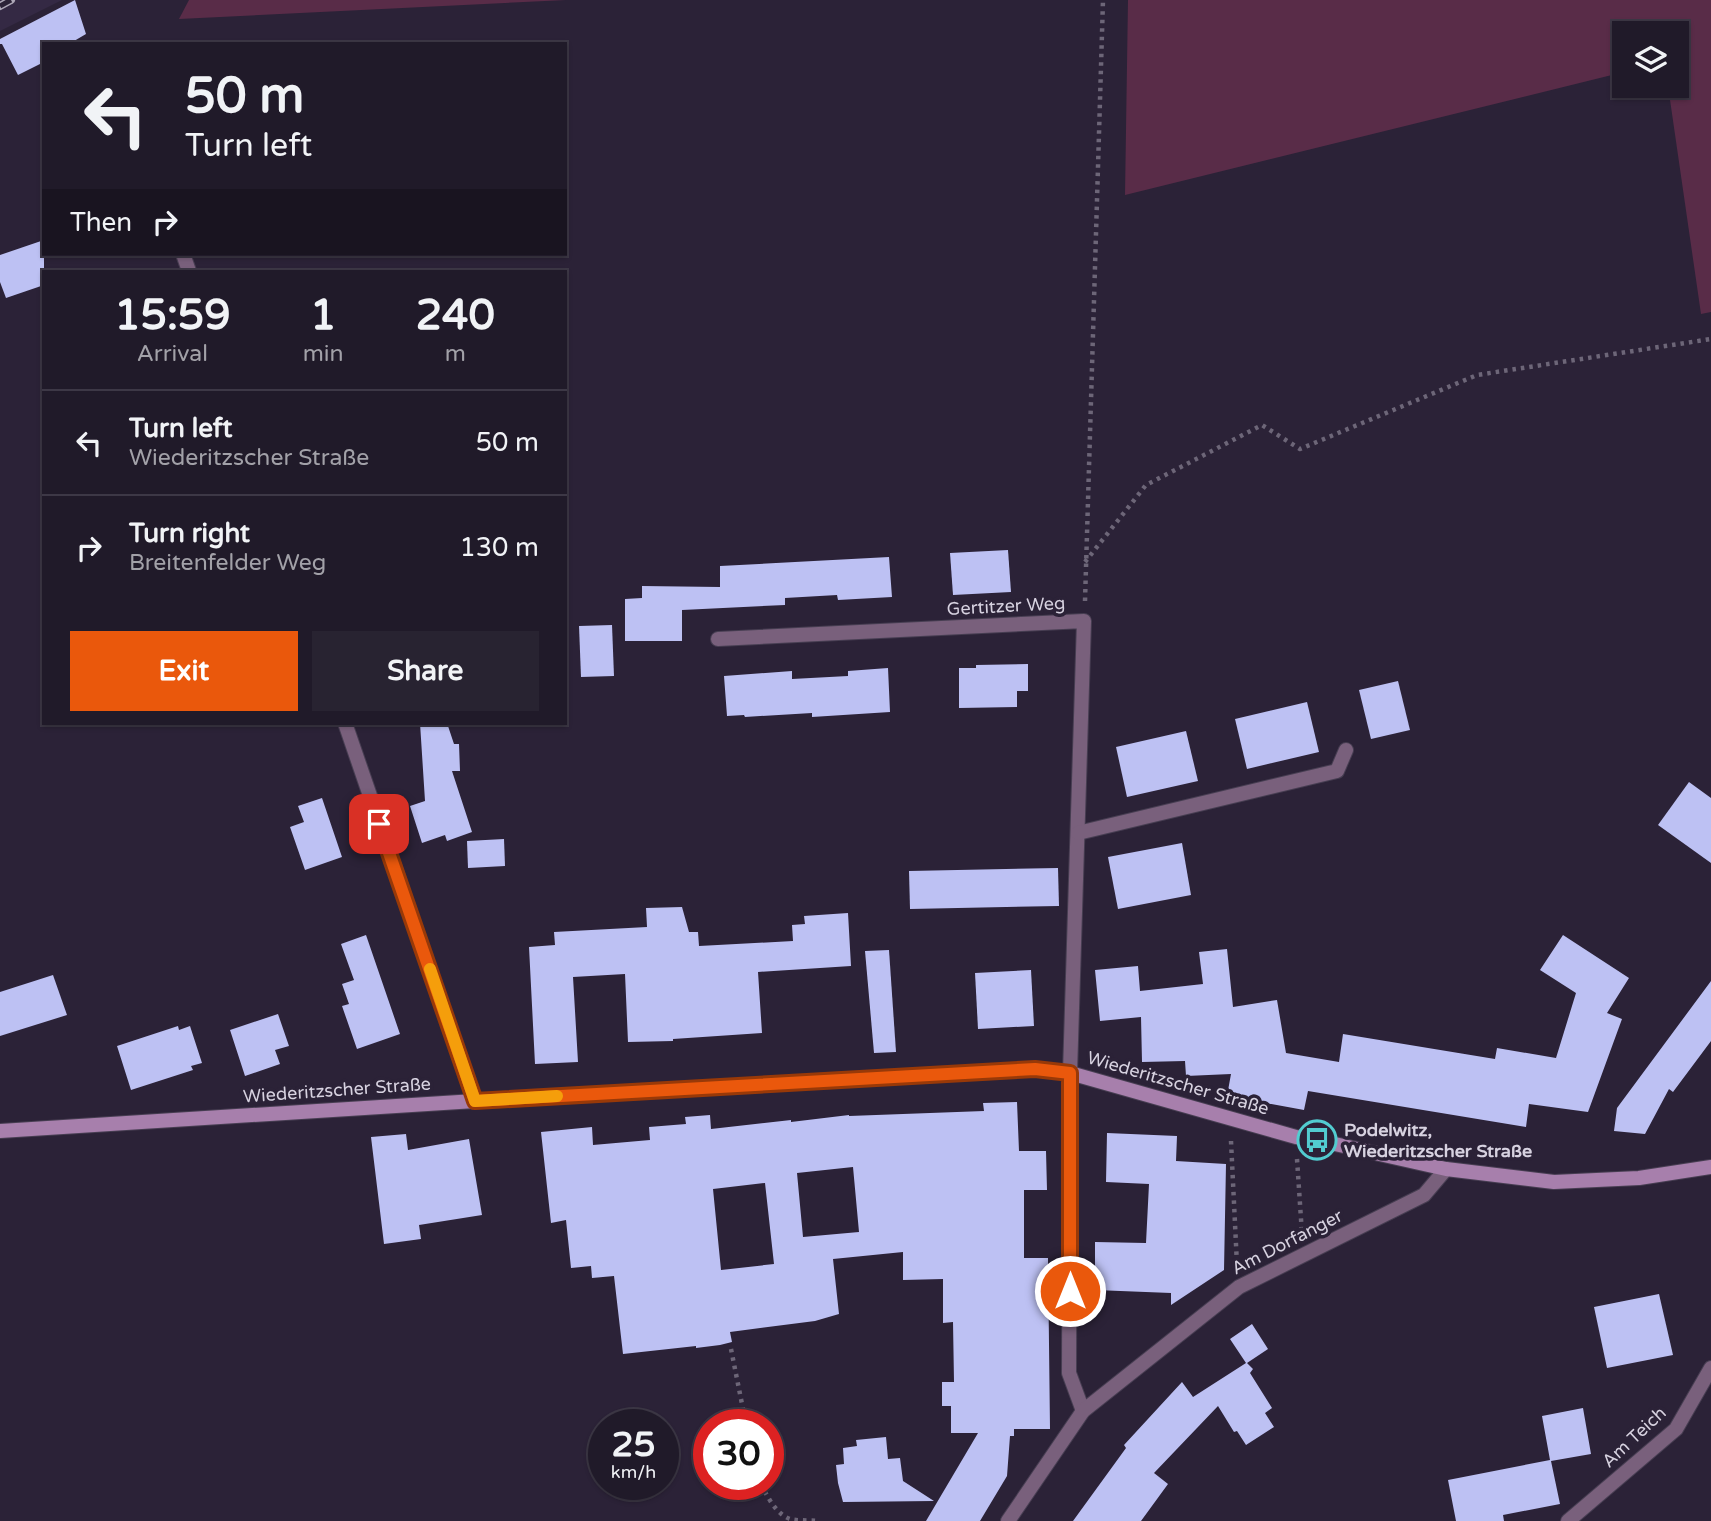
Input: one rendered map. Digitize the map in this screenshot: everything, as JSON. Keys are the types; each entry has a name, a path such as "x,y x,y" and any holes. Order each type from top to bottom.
{"street":[{"name":"Gertitzer Weg","path":"718,639 1084,621 1070,1073 1069,1373 1083,1411"},
{"path":"346,725 475,1101"},
{"path":"1077,833 1337,771 1346,750"},
{"name":"Wiederitzscher Straße","path":"0,1131 1035,1069 1070,1073 1296,1136 1446,1169 1554,1182 1639,1178 1711,1167"},
{"name":"Am Dorfanger","path":"1008,1521 1083,1411 1238,1287 1424,1195 1446,1169"},
{"name":"Am Teich","path":"1568,1521 1676,1429 1711,1368"}],"path":[{"path":"1084,621 1103,0"},
{"path":"1086,562 1146,485 1262,425 1300,449 1477,375 1711,339"},
{"path":"1230,1119 1238,1287"},
{"path":"1296,1136 1303,1256"},
{"path":"731,1349 743,1409"},
{"path":"770,1500 780,1513 789,1519 818,1521"}],"shaded area":[{"path":"0,0 62,0 0,31"},
{"path":"189,0 566,0 179,19"},
{"path":"1128,0 1711,0 1711,312 1701,314 1670,98 1689,98 1689,21 1612,21 1612,75 1125,195"}],"building":[{"path":"75,0 86,34 72,42 42,42 42,63 18,75 0,44 0,39"},
{"path":"42,241 42,286 6,298 0,282 0,255"},
{"path":"1008,550 1011,592 953,595 950,553"},
{"path":"889,557 892,597 838,600 837,595 785,598 785,605 682,610 682,641 625,641 625,599 642,598 642,586 720,587 720,566"},
{"path":"612,625 614,676 581,677 579,626"},
{"path":"1028,664 1028,691 1017,691 1017,707 959,708 959,668"},
{"path":"888,668 890,712 812,717 812,713 727,716 724,676 792,671 792,679 848,676 848,671"},
{"path":"1398,681 1410,730 1371,739 1359,690"},
{"path":"1307,702 1319,752 1247,769 1235,719"},
{"path":"420,725 448,725 454,744 459,744 460,771 452,771 472,832 447,841 445,835 422,843 410,806 425,801"},
{"path":"1186,731 1198,781 1127,797 1116,747"},
{"path":"1689,782 1711,798 1711,863 1658,825"},
{"path":"322,798 342,857 305,870 290,827 304,822 298,806"},
{"path":"504,839 505,866 468,868 467,841"},
{"path":"1182,843 1191,895 1118,909 1108,857"},
{"path":"1058,868 1059,906 910,909 909,871"},
{"path":"682,907 689,932 698,932 699,946 793,941 792,925 805,924 804,916 848,913 851,966 758,972 762,1033 673,1041 628,1042 625,974 573,977 578,1062 535,1064 529,947 555,945 554,932 647,927 646,908"},
{"path":"366,935 400,1034 357,1049 342,1006 349,1004 342,984 354,980 341,944"},
{"path":"1563,935 1629,978 1607,1013 1622,1019 1588,1112 1529,1104 1526,1127 1308,1091 1304,1110 1227,1096 1231,1074 1186,1076 1185,1061 1142,1062 1141,1017 1100,1021 1095,970 1138,966 1140,991 1203,984 1199,952 1227,949 1233,1007 1277,1000 1286,1053 1339,1062 1343,1034 1495,1059 1497,1048 1556,1058 1576,993 1540,970"},
{"path":"889,950 896,1052 874,1053 865,951"},
{"path":"1031,970 1034,1026 978,1029 975,973"},
{"path":"53,975 67,1015 0,1036 0,992"},
{"path":"1711,981 1711,1041 1673,1092 1669,1089 1645,1134 1614,1131 1617,1108"},
{"path":"278,1014 289,1046 275,1050 280,1064 245,1076 230,1030"},
{"path":"178,1026 179,1030 190,1026 202,1063 191,1066 193,1070 131,1090 117,1046"},
{"path":"1017,1102 1019,1151 1046,1151 1047,1190 1024,1190 1024,1258 1048,1258 1050,1429 1014,1429 1014,1436 1010,1436 1007,1476 980,1521 926,1521 978,1433 951,1433 951,1406 942,1406 942,1382 954,1382 953,1322 943,1323 943,1279 903,1280 903,1252 833,1259 839,1314 815,1321 730,1332 732,1342 720,1345 623,1354 614,1276 592,1278 591,1266 571,1268 566,1220 551,1223 541,1132 592,1127 593,1145 650,1140 649,1127 686,1124 685,1117 710,1115 711,1129 849,1115 984,1111 983,1103","holes":["853,1167 859,1232 803,1237 797,1173","765,1183 774,1264 721,1270 713,1189"]},
{"path":"1107,1133 1177,1136 1176,1161 1226,1164 1224,1270 1171,1305 1171,1293 1095,1290 1095,1242 1146,1243 1149,1184 1106,1182"},
{"path":"406,1134 408,1150 469,1139 482,1215 419,1225 421,1239 384,1244 371,1137"},
{"path":"1659,1294 1673,1355 1607,1368 1594,1307"},
{"path":"1252,1324 1268,1349 1247,1363 1253,1369 1250,1373 1272,1408 1265,1413 1274,1427 1246,1445 1237,1431 1234,1432 1218,1406 1154,1473 1168,1484 1141,1521 1073,1521 1126,1448 1124,1445 1182,1382 1193,1397 1246,1363 1230,1339"},
{"path":"1583,1408 1591,1454 1551,1461 1560,1504 1503,1515 1504,1521 1456,1521 1448,1480 1550,1460 1542,1416"},
{"path":"886,1437 888,1459 900,1458 903,1481 934,1501 843,1502 836,1465 844,1464 843,1448 857,1446 856,1440"}],"railway":[{"path":"0,6 11,0"}],"slow traffic":[{"path":"430,969 475,1101 557,1096"}],"place":[{"name":"Podelwitz, Wiederitzscher Straße","path":"1317,1140"}],"route":[{"path":"379,824 475,1101 1035,1069 1070,1073 1070,1291"}]}
